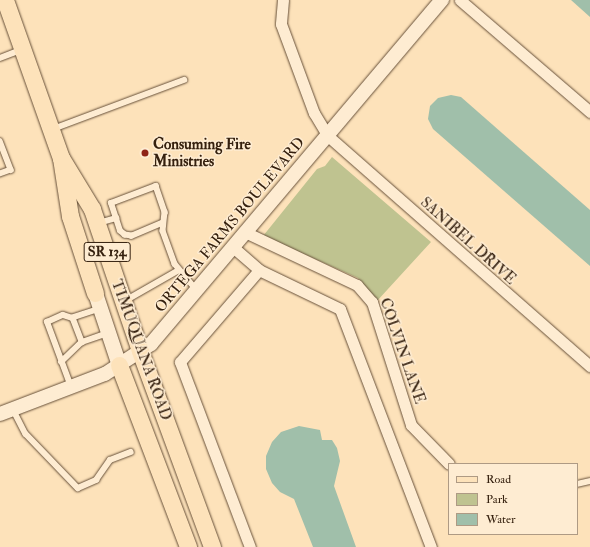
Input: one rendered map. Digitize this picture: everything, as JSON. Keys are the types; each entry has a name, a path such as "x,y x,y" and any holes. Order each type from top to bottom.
{"main road":[{"name":"TIMUQUANA ROAD","path":"5,0 61,158 70,216 108,332 188,547"},
{"name":"TIMUQUANA ROAD","path":"61,158 92,209 140,351 212,547"}],"street":[{"name":"SANIBEL DRIVE","path":"283,0 281,24 314,113 328,136 590,366"},
{"name":"ORTEGA FARMS BOULEVARD","path":"6,412 106,374 151,344 247,233 442,0"},
{"path":"460,0 590,112"},
{"name":"COLVIN LANE","path":"247,233 357,285 372,302 411,425 448,463"},
{"path":"234,248 259,270 340,309 431,547"},
{"path":"250,547 180,362 259,270"}],"lane":[{"path":"0,58 23,50"},
{"path":"51,129 184,80"},
{"path":"0,141 11,170 0,174"},
{"path":"163,223 132,236 125,235 120,231 111,203 156,186 165,212 163,231 179,270 198,290"},
{"path":"97,224 116,218"},
{"path":"123,302 179,270"},
{"path":"73,318 98,301"},
{"path":"71,387 47,322 64,315 73,318"},
{"path":"73,318 82,342"},
{"path":"62,362 82,342 108,332"},
{"path":"6,412 78,488 96,480 110,460 131,452"},
{"path":"578,484 590,481"}],"green space":[{"path":"332,157 431,242 377,301 358,278 263,236 317,169 325,166"}],"water":[{"path":"571,0 590,0 590,17"},
{"path":"451,95 461,97 590,210 590,266 433,129 428,119 430,106 438,98"},
{"path":"299,426 320,430 322,440 332,440 337,448 340,461 334,486 356,547 313,547 294,499 280,492 272,483 266,469 266,456 272,442 281,432"}],"place":[{"name":"Consuming Fire Ministries","path":"145,153"}]}
